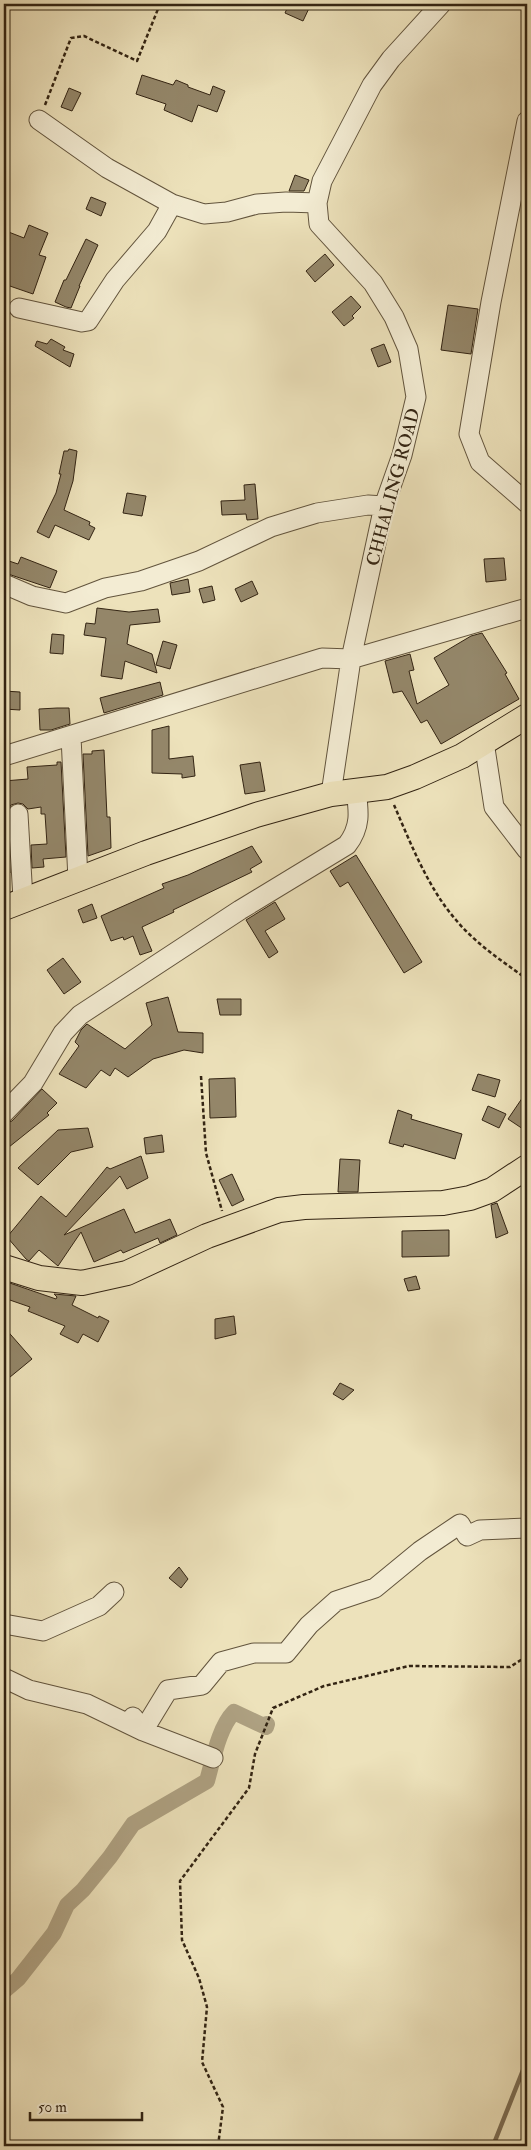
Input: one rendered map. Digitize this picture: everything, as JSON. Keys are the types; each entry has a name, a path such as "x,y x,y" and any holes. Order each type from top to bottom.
{"main road":[{"path":"13,904 256,815 332,794 387,787 462,756 527,716"},
{"path":"4,1267 39,1278 82,1283 127,1273 207,1236 279,1210 304,1207 443,1202 470,1198 492,1190 527,1167"}],"street":[{"name":"CHHALING ROAD","path":"332,794 351,659 384,506 402,455 416,397 408,349 382,296 319,224 317,204 322,181 372,85 391,59 441,4"},
{"path":"40,120 107,168 172,204 204,214 227,212 267,203 317,204"},
{"path":"527,121 469,434 480,462 527,503"},
{"path":"19,308 82,322 88,321 115,280 157,231 172,204"},
{"path":"4,584 32,596 66,602 105,588 141,581 200,562 271,527 317,514 368,505 384,506"},
{"path":"4,756 71,737 322,658 351,659 527,608"},
{"path":"71,737 78,879"},
{"path":"484,742 494,807 527,850"},
{"path":"4,1113 33,1082 63,1032 80,1015 240,910 347,846 357,829 360,817 356,790"},
{"path":"13,904 18,814"},
{"path":"138,1724 168,1690 202,1685 221,1662 254,1653 286,1653 309,1625 336,1601 375,1588 420,1551 460,1524 467,1536 480,1530 527,1528"},
{"path":"4,1624 43,1631 98,1606 114,1592"},
{"path":"4,1678 29,1690 87,1704 138,1724 213,1758"}],"path":[{"path":"40,120 71,38 84,36 137,61 160,4"},
{"path":"387,787 405,832 438,897 456,921 472,936 527,979"},
{"path":"201,1076 206,1153 227,1229"},
{"path":"218,2146 223,2107 202,2062 207,2007 199,1978 182,1940 180,1881 249,1788 255,1754 273,1708 324,1686 409,1666 510,1667 527,1656"}],"building":[{"path":"289,4 311,4 303,21 285,13"},
{"path":"142,75 173,85 176,80 188,85 188,87 210,95 213,86 225,91 217,112 198,105 192,122 164,110 166,104 136,94"},
{"path":"69,88 81,93 72,111 61,107"},
{"path":"295,175 309,180 304,191 289,191"},
{"path":"91,197 106,203 101,216 86,209"},
{"path":"29,225 48,233 39,255 46,257 33,294 4,284 4,237 6,231 24,238"},
{"path":"86,239 98,245 71,308 66,307 55,302 64,280 66,280"},
{"path":"325,254 334,265 315,282 306,271"},
{"path":"351,296 361,307 352,316 354,318 344,326 332,312"},
{"path":"448,305 478,309 471,354 441,350"},
{"path":"51,339 65,347 63,350 74,354 70,367 35,346 37,341 47,344"},
{"path":"384,344 391,362 378,367 371,349"},
{"path":"69,449 77,451 73,481 64,510 90,522 89,525 95,528 89,540 55,525 49,538 37,532 56,493 64,451"},
{"path":"255,484 258,519 247,520 246,514 222,515 221,501 245,500 244,485"},
{"path":"127,493 146,496 142,516 123,513"},
{"path":"21,557 57,571 50,588 5,573 9,561 18,564"},
{"path":"504,558 506,580 486,582 484,559"},
{"path":"188,579 190,592 172,595 170,583"},
{"path":"252,581 258,594 241,602 235,589"},
{"path":"212,586 215,600 203,603 199,589"},
{"path":"97,608 129,612 158,609 160,622 130,625 127,644 152,654 157,673 125,661 122,679 101,676 106,638 84,635 86,623 95,624"},
{"path":"482,633 507,673 505,674 519,699 441,744 427,720 421,723 402,691 393,693 385,661 410,654 414,670 409,671 417,704 449,685 434,658 471,636"},
{"path":"52,634 64,635 63,654 50,653"},
{"path":"163,641 177,645 170,669 156,665"},
{"path":"160,682 163,695 104,713 100,698"},
{"path":"4,691 20,692 20,710 4,709"},
{"path":"69,708 70,724 51,730 40,730 39,709"},
{"path":"169,726 169,759 193,756 195,776 182,778 182,774 152,773 152,730"},
{"path":"104,750 107,817 110,817 111,848 88,856 83,754 92,754 92,751"},
{"path":"57,762 61,762 66,857 43,859 44,867 32,868 31,845 47,844 45,814 41,814 41,807 28,809 23,804 18,803 11,805 8,810 4,810 4,781 28,779 27,767 57,765"},
{"path":"260,762 265,791 245,794 240,765"},
{"path":"4,837 8,837 10,873 4,873"},
{"path":"252,846 262,862 250,869 252,872 142,927 152,951 140,955 133,936 124,940 123,937 111,941 101,916 164,888 162,884 188,875"},
{"path":"356,855 422,962 404,973 348,882 340,887 330,871"},
{"path":"275,902 285,919 265,931 278,952 269,958 246,920"},
{"path":"92,904 97,918 83,923 78,910"},
{"path":"63,958 81,982 64,994 47,970"},
{"path":"168,997 178,1032 203,1033 203,1053 184,1050 153,1059 128,1077 115,1068 110,1076 101,1070 86,1088 59,1074 79,1046 75,1042 81,1030 87,1024 125,1049 152,1025 146,1003"},
{"path":"217,999 241,999 241,1015 220,1015"},
{"path":"478,1074 500,1080 495,1097 472,1090"},
{"path":"235,1078 236,1117 210,1118 209,1079"},
{"path":"42,1089 57,1103 47,1113 49,1115 4,1151 4,1124 12,1121"},
{"path":"527,1091 527,1123 523,1129 508,1119"},
{"path":"488,1106 506,1114 499,1128 482,1120"},
{"path":"398,1110 412,1115 411,1119 462,1134 455,1159 404,1144 403,1147 389,1143"},
{"path":"88,1128 93,1147 71,1152 38,1185 18,1168 58,1130"},
{"path":"162,1135 164,1152 146,1154 144,1138"},
{"path":"141,1156 148,1178 127,1189 120,1176 64,1235 124,1209 135,1233 170,1219 177,1235 160,1243 158,1238 123,1253 121,1250 94,1262 81,1232 58,1266 39,1250 29,1261 7,1237 41,1196 66,1217 107,1167 110,1169"},
{"path":"340,1159 360,1160 358,1192 338,1192"},
{"path":"232,1174 244,1200 232,1206 219,1180"},
{"path":"497,1203 508,1233 496,1238 491,1205"},
{"path":"449,1230 449,1256 402,1257 402,1231"},
{"path":"416,1276 420,1289 408,1291 404,1279"},
{"path":"4,1281 56,1299 57,1297 54,1294 76,1296 72,1305 98,1318 99,1316 109,1321 98,1342 83,1334 78,1343 60,1334 65,1326 28,1311 30,1307 4,1298"},
{"path":"234,1316 236,1334 215,1339 215,1319"},
{"path":"4,1327 32,1359 4,1382"},
{"path":"340,1383 354,1390 343,1400 333,1394"},
{"path":"179,1567 188,1579 181,1588 169,1578"}],"waterway":[{"path":"4,1991 18,1979 54,1933 67,1905 83,1890 110,1857 133,1824 207,1781 220,1735 234,1712 266,1727 267,1724"},
{"path":"493,2146 527,2060"}]}
